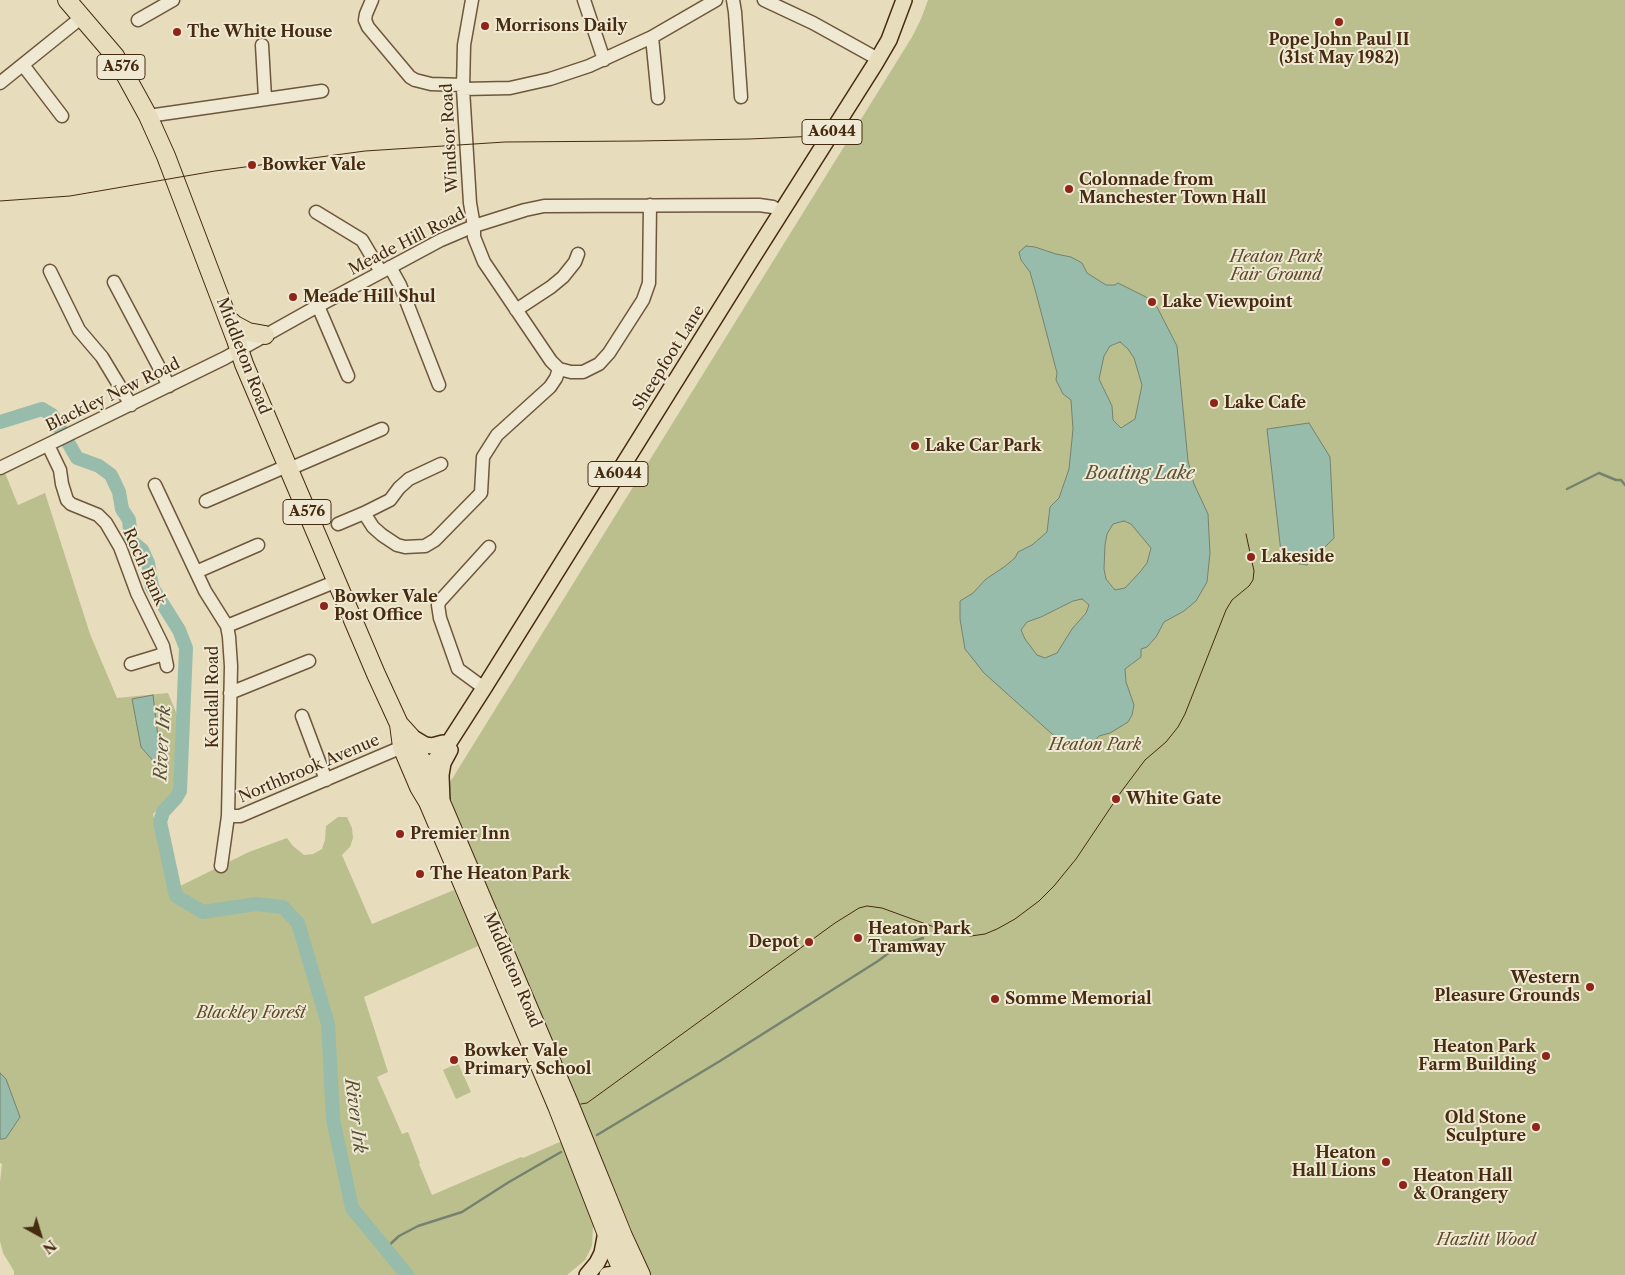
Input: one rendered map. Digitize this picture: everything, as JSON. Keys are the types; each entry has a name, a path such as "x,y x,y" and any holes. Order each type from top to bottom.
{"highway":[{"name":"Middleton Road","path":"67,0 115,56 148,116 172,173 244,364 408,746"},
{"path":"228,319 248,332 265,335"},
{"name":"A576","path":"408,746 436,805"},
{"name":"Middleton Road","path":"436,805 466,877 568,1101 614,1234 624,1275"}],"main road":[{"name":"Sheepfoot Lane","path":"408,746 430,763 437,758 457,732 878,59 895,28 904,0"},
{"name":"Sheepfoot Lane","path":"408,746 429,755 457,732"},
{"name":"Sheepfoot Lane","path":"436,805 441,790 442,767 457,732"},
{"path":"408,746 432,746 443,743"},
{"path":"587,1275 599,1258 604,1246 614,1234"}],"street":[{"path":"138,20 173,0"},
{"path":"372,0 365,20 368,27 410,77 430,84 510,88 550,79 604,60 652,37 716,0"},
{"name":"Windsor Road","path":"472,0 464,45 463,87 470,203 474,236 484,262 559,369"},
{"path":"584,0 604,60"},
{"path":"732,0 735,12 741,97"},
{"path":"764,0 813,23 878,59"},
{"path":"0,83 82,17"},
{"path":"652,37 658,98"},
{"path":"262,45 266,98"},
{"path":"23,65 62,116"},
{"path":"148,116 322,91"},
{"path":"364,513 377,531 397,544 415,548 425,546 435,540 481,492 483,457 497,435 550,387 559,369 583,372 599,364 609,353 643,300 649,283 650,205"},
{"name":"Meade Hill Road","path":"240,350 441,240 474,226 525,210 544,206 759,205 773,207 781,212"},
{"path":"316,212 362,240 400,285 438,385"},
{"path":"516,310 563,277 575,262 578,254"},
{"path":"50,271 80,330 102,357 131,405"},
{"path":"114,282 169,386"},
{"path":"318,306 348,376"},
{"name":"Blackley New Road","path":"0,468 240,350"},
{"path":"206,501 382,429"},
{"name":"Roch Bank","path":"53,443 67,500 71,504 98,515 106,523 120,547 137,593 163,646 166,660 131,664"},
{"path":"338,524 390,500 409,479 441,464"},
{"name":"Kendall Road","path":"155,485 205,591 227,626 230,647 228,816 221,866"},
{"path":"196,572 258,545"},
{"path":"484,688 458,669 440,618 438,605 489,547"},
{"path":"227,626 337,581"},
{"path":"230,693 309,661"},
{"path":"302,716 326,780"},
{"name":"Northbrook Avenue","path":"228,816 240,816 408,746"}],"green space":[{"name":"Heaton Park","path":"928,0 1625,0 1625,1275 651,1275 456,821 450,805 447,787 912,37"},
{"name":"Blackley Forest","path":"5,473 18,505 45,493 90,634 117,698 168,693 178,717 174,794 153,814 170,891 249,852 287,838 304,855 313,854 322,849 326,826 338,817 347,817 352,828 353,838 350,847 342,855 372,924 454,890 478,946 364,997 388,1072 377,1077 402,1134 408,1132 432,1195 562,1141 593,1225 592,1246 585,1260 567,1275 14,1275 14,1271 3,1253 0,1241 0,1182 2,1164 0,1163 0,475"},
{"path":"458,1063 471,1092 456,1099 443,1070"}],"water":[{"name":"Boating Lake","path":"1026,246 1071,257 1082,263 1087,273 1106,285 1118,283 1146,297 1157,307 1177,346 1188,461 1194,484 1208,514 1210,553 1207,582 1196,601 1184,611 1164,622 1156,637 1147,647 1141,649 1141,657 1125,669 1126,682 1134,705 1128,722 1110,733 1099,736 1092,744 1083,749 1072,749 1061,742 984,673 965,649 960,619 960,601 973,593 986,579 1015,558 1018,552 1032,545 1047,532 1050,507 1059,498 1069,469 1073,429 1071,400 1063,394 1056,380 1057,373 1030,272 1021,260 1019,252","holes":["1120,342 1134,358 1142,385 1135,419 1121,428 1113,420 1112,406 1099,379 1104,356 1110,346","1124,521 1131,524 1151,548 1147,563 1140,572 1125,588 1115,590 1106,579 1104,569 1107,534 1113,524","1082,599 1089,605 1086,613 1072,629 1057,653 1045,658 1037,655 1021,630 1027,622 1073,601"]},
{"path":"1309,423 1330,457 1334,538 1307,565 1282,561 1267,429"},
{"path":"153,695 162,771 141,747 132,699"},
{"path":"0,1073 6,1079 20,1117 6,1138 3,1139 0,1139"}],"waterway":[{"name":"River Irk","path":"0,422 42,409 52,415 77,458 99,466 111,475 119,492 122,509 129,520 131,541 142,550 148,563 152,587 179,630 186,648 180,791 163,812 160,822 176,896 203,912 256,904 283,907 298,923 328,1024 333,1119 352,1208 407,1275"},
{"path":"1567,489 1599,473 1616,480 1621,480 1625,485"},
{"path":"597,1135 720,1061 878,961 898,946 923,938"},
{"path":"385,1249 399,1236 418,1226 462,1212 561,1152"}],"tram line":[{"path":"0,201 70,196 215,171 365,151 505,142 749,139 818,136"},
{"path":"581,1104 587,1103 835,923 859,908 867,906 882,908 945,931 971,936 985,934 997,929 1015,919 1039,901 1076,859 1145,760 1166,742 1178,727 1185,714 1226,610 1232,600 1249,586 1253,580 1254,571 1246,534"}],"place":[{"name":"Pope John Paul II (31st May 1982)","path":"1339,22"},
{"name":"Morrisons Daily","path":"485,26"},
{"name":"The White House","path":"177,32"},
{"name":"Bowker Vale","path":"252,165"},
{"name":"Colonnade from Manchester Town Hall","path":"1069,189"},
{"name":"Meade Hill Shul","path":"293,297"},
{"name":"Lake Viewpoint","path":"1152,302"},
{"name":"Lake Cafe","path":"1214,403"},
{"name":"Lake Car Park","path":"915,446"},
{"name":"Lakeside","path":"1251,557"},
{"name":"Bowker Vale Post Office","path":"324,606"},
{"name":"White Gate","path":"1116,799"},
{"name":"Premier Inn","path":"400,834"},
{"name":"The Heaton Park","path":"420,874"},
{"name":"Heaton Park Tramway","path":"858,938"},
{"name":"Depot","path":"809,942"},
{"name":"Western Pleasure Grounds","path":"1590,987"},
{"name":"Somme Memorial","path":"995,999"},
{"name":"Heaton Park Farm Building","path":"1546,1056"},
{"name":"Bowker Vale Primary School","path":"454,1060"},
{"name":"Old Stone Sculpture","path":"1536,1127"},
{"name":"Heaton Hall Lions","path":"1386,1162"},
{"name":"Heaton Hall & Orangery","path":"1403,1185"}],"park label":[{"name":"Heaton Park Fair Ground","path":"1276,266"},
{"name":"Hazlitt Wood","path":"1486,1240"}]}
